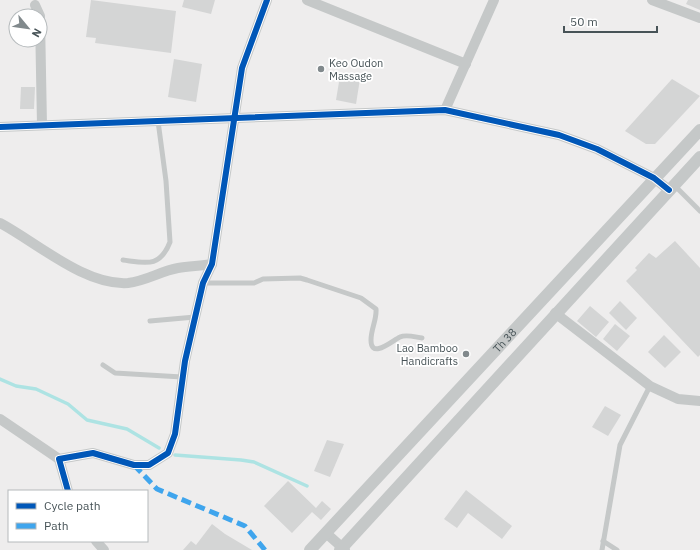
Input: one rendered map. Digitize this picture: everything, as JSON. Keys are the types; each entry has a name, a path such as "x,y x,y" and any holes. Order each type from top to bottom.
{"street":[{"path":"59,459 93,453 134,465 149,465 168,453 175,434 182,377 195,317 203,283 212,264 242,68 267,0"},
{"path":"307,0 466,64"},
{"path":"445,110 494,0"},
{"path":"652,0 700,18"},
{"path":"41,48 42,125"},
{"path":"0,127 445,110 560,135 597,149 671,187"},
{"name":"Th 38","path":"310,550 700,130"},
{"name":"Th 38","path":"342,549 555,313 700,157"},
{"path":"0,223 32,241 62,263 115,283 144,280 177,268 212,264"},
{"path":"555,313 650,386 678,399 700,401"},
{"path":"0,419 59,459 68,490"},
{"path":"326,533 342,549"},
{"path":"97,542 104,550"}],"lane":[{"path":"123,260 149,264 161,259 170,242 166,181 158,121"},
{"path":"671,187 700,211"},
{"path":"203,283 254,284 263,279 300,278 308,280 361,298 376,309 371,337 371,343 374,347 379,349 384,348 400,336 406,335 422,338"},
{"path":"150,321 195,317"},
{"path":"103,365 115,374 182,377"},
{"path":"602,550 620,445 650,386"},
{"path":"603,541 617,550"}],"building":[{"path":"91,0 176,11 171,53 95,43 96,38 86,37"},
{"path":"184,0 215,0 211,14 182,7"},
{"path":"688,0 700,0 700,10 686,4"},
{"path":"174,59 202,64 196,102 168,97"},
{"path":"340,76 360,79 356,104 336,100"},
{"path":"672,79 700,96 655,144 646,144 625,131"},
{"path":"21,87 35,87 34,109 20,109"},
{"path":"675,241 700,268 700,355 698,357 626,281 637,270 635,268 649,253 656,258"},
{"path":"620,301 637,318 626,330 609,313"},
{"path":"590,306 609,322 596,337 577,321"},
{"path":"615,324 630,336 617,351 603,339"},
{"path":"664,335 681,352 665,368 648,352"},
{"path":"605,406 621,415 608,436 592,427"},
{"path":"327,440 344,444 330,477 314,471"},
{"path":"288,481 316,508 322,501 331,509 321,520 312,512 292,533 264,506"},
{"path":"466,490 512,526 502,539 468,513 457,528 444,519"},
{"path":"212,524 225,534 252,550 183,550 191,541 196,545"}],"waterway":[{"path":"0,379 16,386 36,389 68,404 87,420 127,429 159,448"},
{"path":"175,455 254,462 307,486"}],"marked path":[{"path":"134,465 157,489 245,526 265,550"}],"cycle path":[{"path":"68,490 59,459 93,453 134,465 149,465 168,453 175,434 185,361 203,283 212,264 242,68 267,0"},
{"path":"0,127 445,110 559,135 597,149 654,178 669,190"}],"place":[{"name":"Keo Oudon Massage","path":"321,69"},
{"name":"Lao Bamboo Handicrafts","path":"466,354"}]}
